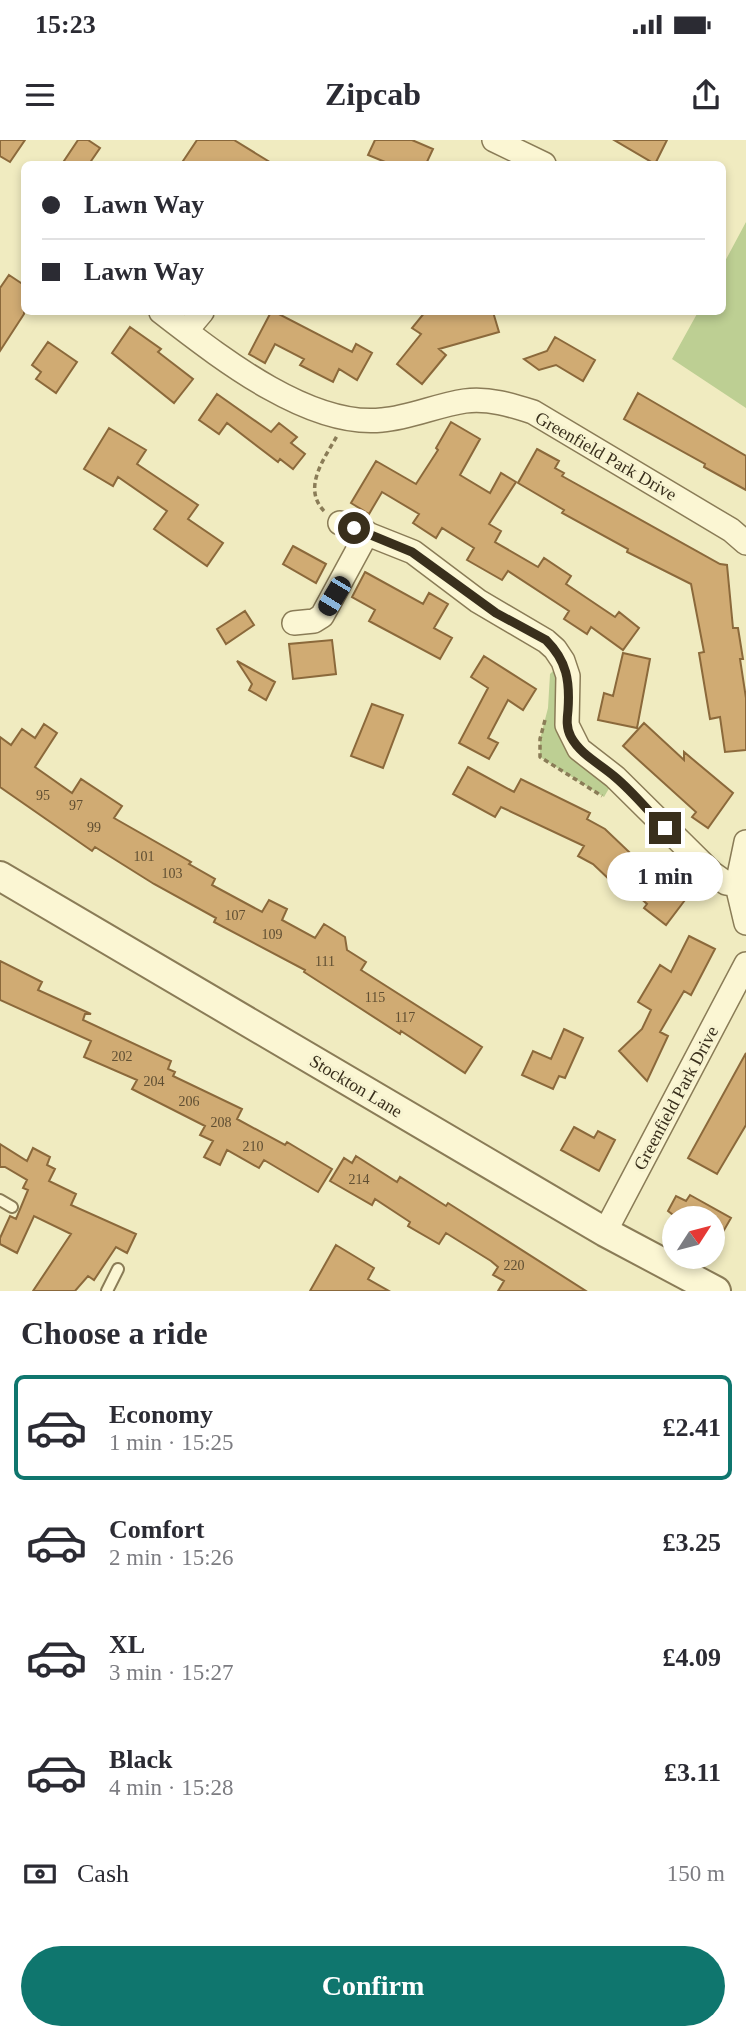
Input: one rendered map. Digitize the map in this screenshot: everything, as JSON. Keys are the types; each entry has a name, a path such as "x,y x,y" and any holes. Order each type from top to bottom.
{"street":[{"path":"494,140 538,161"},
{"name":"Greenfield Park Drive","path":"165,315 241,370 300,403 346,420 385,420 466,401 506,404 543,418 731,530 746,543"},
{"path":"186,331 199,315"},
{"path":"340,523 412,552 487,607 546,640 563,661 568,676 567,725 570,736 579,749 615,777 712,873 726,883 737,885"},
{"path":"294,623 314,621 322,616 367,533"},
{"path":"746,842 737,885 746,923"},
{"name":"Stockton Lane","path":"0,876 605,1232 716,1291"},
{"name":"Greenfield Park Drive","path":"605,1232 746,964"}],"lane":[{"path":"0,1200 12,1207"},
{"path":"107,1291 118,1269"}],"path":[{"path":"340,523 318,504 314,489 317,472 346,420"}],"green space":[{"path":"746,222 746,408 672,359 696,315 726,315 726,259"},
{"path":"556,668 559,723 563,743 575,760 611,785 604,797 540,757 540,739 548,708 550,674"}],"building":[{"path":"0,140 25,140 10,162 0,156"},
{"path":"78,140 88,140 100,148 91,161 64,161"},
{"path":"197,140 234,140 268,161 183,161"},
{"path":"375,140 412,140 433,149 427,161 383,161 368,155"},
{"path":"614,140 667,140 656,161 650,161"},
{"path":"9,275 21,283 21,315 23,315 0,351 0,288"},
{"path":"269,315 281,315 352,352 356,344 372,353 357,380 339,369 333,382 300,365 304,359 275,344 265,363 249,354"},
{"path":"423,315 494,315 499,332 439,349 446,355 422,384 397,364 421,334 412,328"},
{"path":"130,327 161,349 158,352 193,379 174,403 112,353"},
{"path":"555,337 595,360 583,381 556,365 539,370 524,359 547,351"},
{"path":"48,342 77,362 56,393 36,379 41,372 32,365"},
{"path":"638,393 746,456 746,490 624,419"},
{"path":"217,394 271,432 279,423 297,437 291,443 305,454 293,469 280,459 278,462 227,423 219,434 199,420"},
{"path":"451,422 480,439 460,475 490,493 501,473 516,482 489,524 501,531 495,542 538,567 544,558 571,576 566,584 615,617 619,612 639,628 623,650 591,627 587,634 564,619 569,611 508,571 502,580 467,560 474,548 442,528 436,538 413,523 419,514 382,492 369,514 351,503 376,461 416,484 438,450 436,448"},
{"path":"109,428 146,450 137,464 198,505 188,519 223,543 207,566 154,529 167,511 118,477 113,486 84,469"},
{"path":"537,449 559,461 555,468 564,473 562,476 720,564 727,565 733,628 738,628 743,659 740,659 746,698 746,750 725,752 720,717 710,719 699,653 704,652 691,584 627,552 628,549 562,513 564,510 518,483"},
{"path":"293,546 326,564 316,583 283,564"},
{"path":"365,572 423,604 429,593 448,604 434,628 452,638 440,659 369,621 375,610 352,597"},
{"path":"245,611 254,625 226,644 217,629"},
{"path":"332,640 336,674 293,679 289,644"},
{"path":"623,653 650,659 637,728 598,720 604,693 613,696"},
{"path":"484,656 536,689 523,710 508,700 488,738 498,743 489,759 459,743 488,688 471,677"},
{"path":"237,661 275,682 266,700 249,690 252,684"},
{"path":"372,704 403,715 383,768 351,756"},
{"path":"644,723 684,760 684,752 733,793 708,828 692,817 696,812 623,746"},
{"path":"44,724 57,733 35,767 72,793 81,779 122,806 114,818 191,862 189,864 215,879 212,885 262,912 269,900 287,909 282,920 315,938 324,924 345,937 347,950 366,962 361,970 482,1047 465,1073 401,1031 400,1034 304,972 305,970 214,922 216,918 95,847 92,851 0,787 0,737 11,745 22,729 35,738"},
{"path":"468,767 514,792 521,779 590,813 587,819 605,829 649,871 685,900 666,925 644,908 647,904 616,876 611,881 593,864 578,856 584,846 501,807 495,817 453,794"},
{"path":"689,936 715,949 691,995 684,991 660,1032 668,1036 647,1081 619,1051 642,1029 651,1010 638,1002 660,965 671,972"},
{"path":"0,961 42,982 38,990 91,1014 85,1014 83,1020 171,1061 168,1069 175,1072 173,1076 242,1109 237,1119 285,1145 287,1142 332,1169 318,1192 264,1160 259,1168 227,1150 220,1165 204,1157 213,1141 200,1135 205,1126 132,1089 137,1080 84,1057 91,1041 0,1000"},
{"path":"564,1029 583,1038 565,1078 559,1076 553,1089 522,1075 533,1051 551,1059"},
{"path":"746,1053 746,1125 717,1174 688,1158"},
{"path":"574,1127 594,1138 598,1131 615,1140 599,1171 561,1150"},
{"path":"0,1144 27,1161 33,1148 50,1157 47,1165 55,1169 49,1181 76,1194 71,1205 136,1234 127,1253 116,1247 94,1280 88,1276 75,1291 33,1291 71,1234 34,1216 17,1253 0,1244 10,1216 16,1219 28,1190 23,1188 27,1180 5,1167 0,1167"},
{"path":"356,1156 397,1182 400,1177 446,1206 448,1203 586,1291 498,1291 504,1281 493,1275 498,1267 491,1261 446,1233 439,1244 408,1226 410,1222 375,1199 372,1205 330,1181 344,1158 352,1163"},
{"path":"690,1195 710,1206 671,1206 676,1196 686,1201"},
{"path":"725,1215 731,1218 725,1228"},
{"path":"336,1245 374,1268 368,1279 389,1291 310,1291"}],"route":[{"path":"354,528 412,552 449,576 496,613 546,640 563,661 568,676 567,725 570,736 579,749 615,777 665,828"}]}
